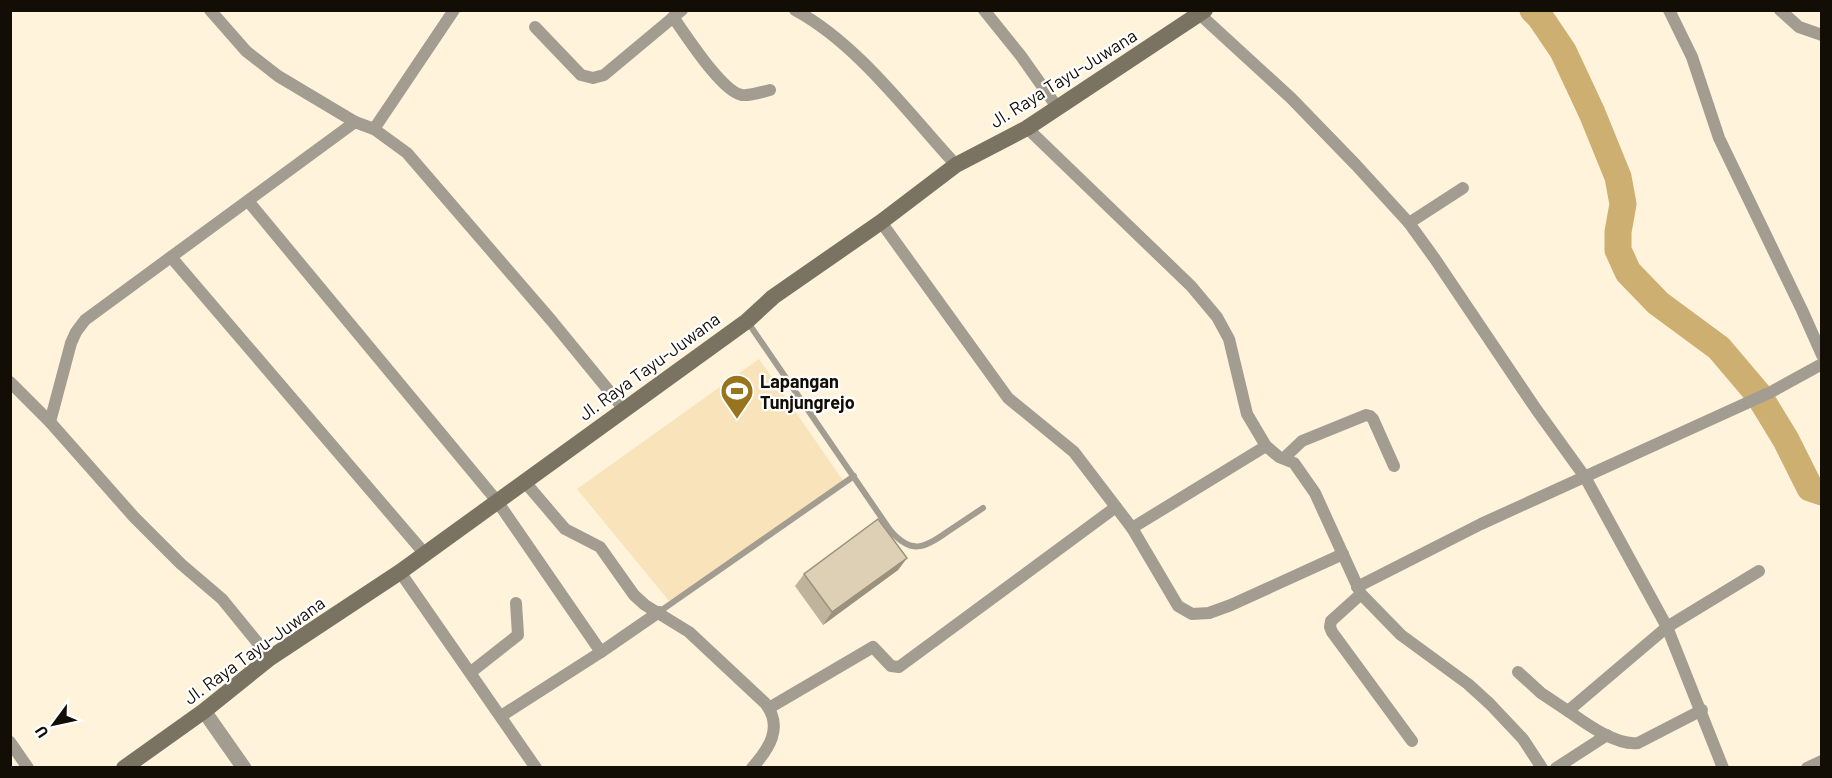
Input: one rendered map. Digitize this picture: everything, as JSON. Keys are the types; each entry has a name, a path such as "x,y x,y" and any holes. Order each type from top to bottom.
{"main road":[{"name":"Jl. Raya Tayu-Juwana","path":"124,768 204,711 270,658 400,572 623,408 747,321 773,297 881,222 956,165 1027,128 1200,12"}],"street":[{"path":"210,10 255,59 278,76 355,122 374,129 407,153 551,320 623,408"},
{"path":"795,10 837,38 887,87 956,165"},
{"path":"984,10 1021,56 1057,107"},
{"path":"1669,10 1692,57 1719,138 1802,310 1821,355"},
{"path":"1780,10 1799,27 1821,35"},
{"path":"374,129 452,11"},
{"path":"1200,12 1291,98 1409,223 1585,477 1667,627 1724,768"},
{"path":"535,27 581,75 593,78 604,75 678,14 726,86 742,95 770,90"},
{"path":"50,422 71,343 76,332 95,311 355,122"},
{"path":"1027,128 1191,286 1217,317 1228,339 1247,414 1266,446 1272,452 1294,464 1315,493 1359,590 1401,635 1468,684 1490,704 1523,739 1542,768"},
{"path":"1409,223 1463,188"},
{"path":"248,201 497,501 601,652"},
{"path":"881,222 1008,398 1074,452 1132,528 1178,606 1186,612 1196,615 1209,613 1231,605 1343,554"},
{"path":"171,257 425,554"},
{"path":"1412,741 1330,627 1331,621 1359,590 1451,538 1747,403 1821,363"},
{"path":"10,382 50,422 134,517 181,564 222,599 270,658"},
{"path":"1284,458 1302,441 1366,415 1373,419 1394,466"},
{"path":"1132,528 1266,446"},
{"path":"524,482 565,529 600,547 634,595 688,632 769,708 775,728 767,751 752,768"},
{"path":"769,708 873,647 891,666 899,667 1116,507"},
{"path":"1568,711 1667,627 1759,571"},
{"path":"400,572 536,768"},
{"path":"471,672 518,634 516,603"},
{"path":"501,716 659,612"},
{"path":"1518,672 1568,711 1607,735 1631,744 1638,743 1702,710"},
{"path":"204,711 244,768"},
{"path":"1556,768 1607,735"},
{"path":"10,742 28,768"},
{"path":"1807,768 1821,761"}],"lane":[{"path":"747,321 896,537 910,546 923,546 983,508"},
{"path":"659,612 854,476"}],"shaded area":[{"name":"Lapangan Tunjungrejo","path":"759,359 844,482 754,546 669,601 577,489"}],"building":[{"path":"878,519 907,558 832,612 804,574"}],"waterway":[{"path":"1533,10 1563,51 1618,177 1623,204 1618,232 1618,250 1628,272 1658,303 1719,348 1758,394 1786,440 1810,488 1822,492"}],"place":[{"name":"Lapangan Tunjungrejo","path":"737,420"}]}
